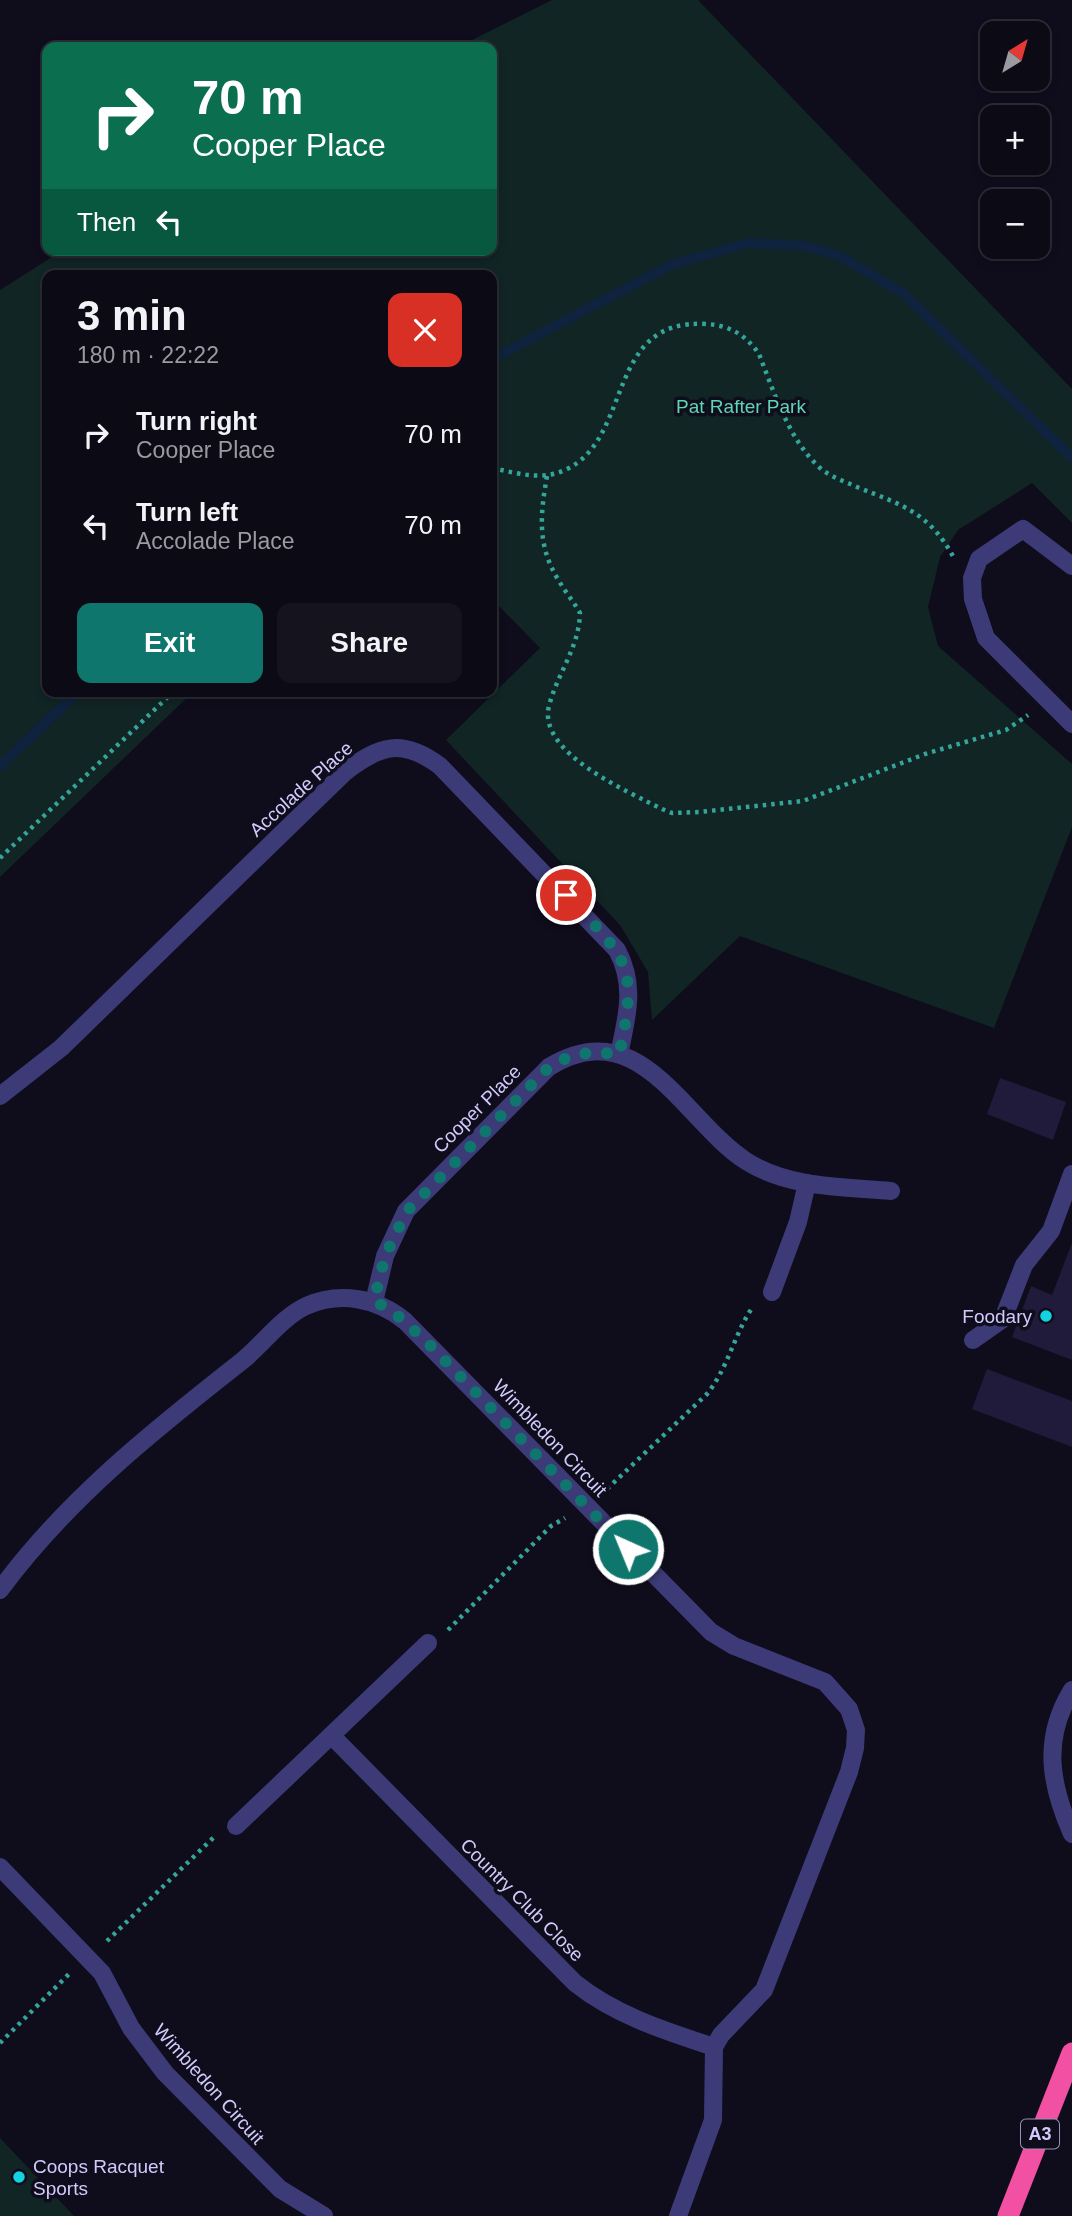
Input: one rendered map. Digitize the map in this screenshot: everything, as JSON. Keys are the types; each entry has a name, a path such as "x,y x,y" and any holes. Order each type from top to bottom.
{"highway":[{"name":"A3","path":"1008,2216 1072,2053"}],"street":[{"path":"1072,566 1023,529 979,559 972,578 973,599 986,638 1046,702 1072,724"},
{"name":"Accolade Place","path":"0,1096 61,1048 345,772 365,758 388,748 415,751 440,766 617,950 626,967 630,991 619,1055"},
{"name":"Cooper Place","path":"374,1301 394,1232 423,1191 549,1067 574,1054 590,1052 619,1055 649,1069 745,1161 764,1171 807,1183 891,1191"},
{"path":"973,1340 1003,1319 1024,1265 1051,1231 1072,1174"},
{"path":"772,1292 798,1222 807,1183"},
{"path":"0,1590 55,1524 123,1459 290,1318 305,1307 324,1301 347,1298 374,1301"},
{"name":"Wimbledon Circuit","path":"374,1301 391,1310 424,1339 695,1619 734,1646 825,1682 849,1709 856,1739 849,1772 771,1973 755,2002 721,2035 713,2047"},
{"path":"236,1826 428,1643"},
{"path":"1072,1690 1063,1704 1050,1753 1062,1812 1072,1834"},
{"name":"Country Club Close","path":"332,1736 575,1983 592,1997 636,2019 713,2047"},
{"name":"Wimbledon Circuit","path":"0,1867 89,1958 111,1989 131,2028 165,2073 280,2189 324,2216"},
{"path":"678,2216 713,2120 713,2047"}],"path":[{"path":"497,469 547,476 566,470 591,447 601,432 631,364 648,341 677,325 693,323 727,327 751,343 759,354 791,428 820,468 833,477 912,508 943,537 955,560 972,578"},
{"path":"547,476 540,516 543,546 559,582 580,613 574,645 549,705 552,732 569,754 662,809 673,813 699,813 803,801 925,754 1006,730 1046,702"},
{"path":"0,858 168,697"},
{"path":"600,1494 708,1394 718,1380 742,1323 758,1300 772,1292"},
{"path":"428,1643 444,1636 551,1526 569,1516"},
{"path":"0,2043 220,1832 236,1826"}],"green space":[{"name":"Pat Rafter Park","path":"552,0 698,0 1072,389 1072,523 1032,483 958,530 940,557 928,607 938,646 1072,764 1072,827 994,1028 740,936 652,1020 648,972 620,925 446,740 490,697 497,697 497,690 540,648 497,604 497,270 42,270 42,697 188,697 0,877 0,290 54,256 497,256 497,42 468,42"},
{"name":"Coops Racquet Sports","path":"0,2138 74,2216 0,2216"}],"building":[{"path":"1000,1078 1066,1102 1053,1140 987,1114"},
{"name":"Foodary","path":"1072,1243 1072,1360 1012,1337 1031,1286 1052,1295"},
{"path":"987,1369 1072,1401 1072,1447 972,1409"}],"waterway":[{"path":"497,356 671,265 748,243 806,246 840,256 903,293 1072,458"},
{"path":"0,766 73,697"}],"place":[{"name":"Foodary","path":"1046,1316"},
{"name":"Coops Racquet Sports","path":"19,2177"}],"route":[{"path":"566,895 617,950 626,967 630,991 619,1055 603,1052 574,1054 549,1067 423,1191 394,1232 374,1301 391,1310 424,1339 628,1549"}]}
